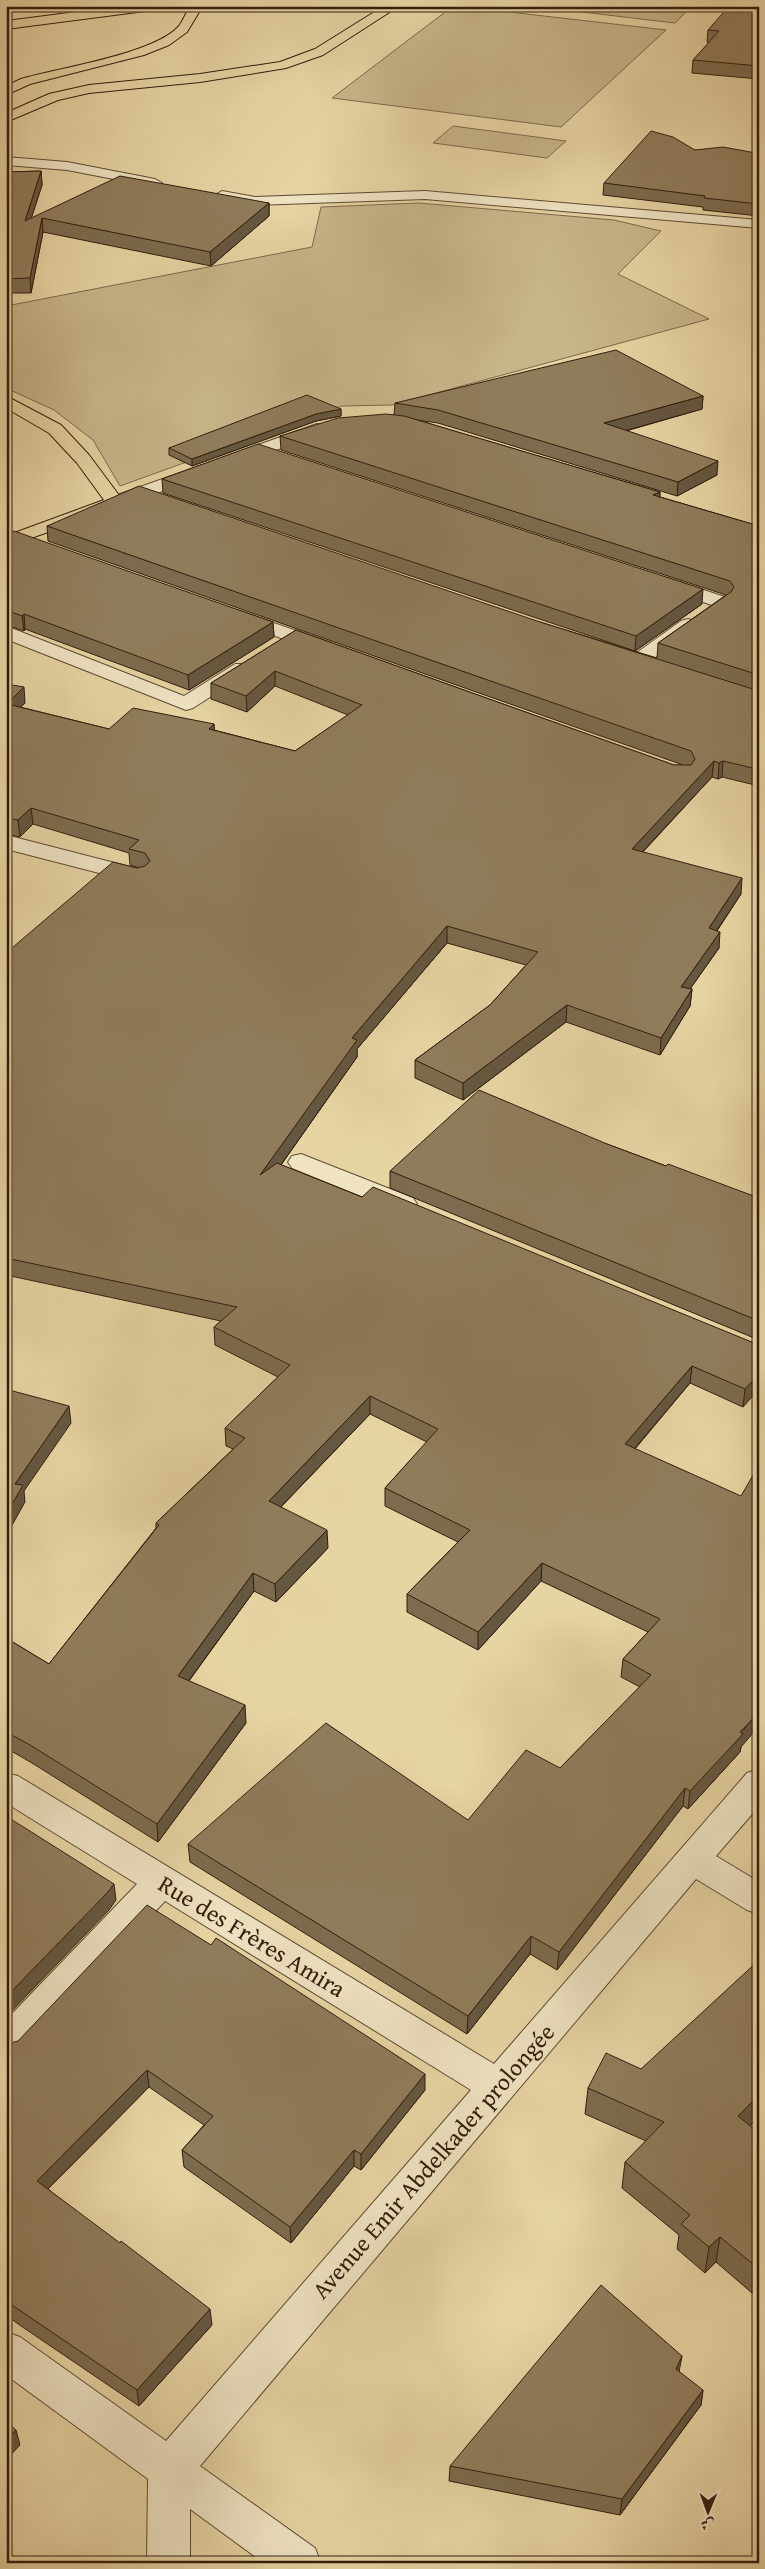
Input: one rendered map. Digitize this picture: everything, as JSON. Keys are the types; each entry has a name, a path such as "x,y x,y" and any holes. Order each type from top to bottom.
{"main road":[{"path":"6,25 153,6"},
{"path":"6,91 36,77 134,54 163,43 177,35 188,23 193,12 187,6"},
{"path":"6,118 54,97 89,89 200,78 282,65 327,48 393,6"},
{"path":"6,401 39,418 55,429 84,459 115,502 12,540"}],"street":[{"path":"6,161 67,166 170,185"},
{"path":"208,192 255,201 424,195 759,224"},
{"path":"115,502 256,450 334,424"},
{"path":"256,450 284,459"},
{"path":"140,493 168,502"},
{"path":"12,540 46,548"},
{"path":"639,660 720,602 654,580"},
{"path":"221,610 340,652"},
{"path":"6,632 186,704 294,636"},
{"path":"6,842 138,876"},
{"path":"302,1162 430,1215"},
{"name":"Avenue Emir Abdelkader prolongée","path":"169,2470 759,1782"},
{"name":"Rue des Frères Amira","path":"6,1786 497,2086"},
{"path":"692,1859 759,1900"},
{"path":"6,2045 162,1881"},
{"path":"6,2351 300,2563"},
{"path":"168,2563 169,2470"}],"shaded area":[{"path":"453,6 666,30 561,127 332,98"},
{"path":"570,6 669,6 690,8 675,23 565,10"},
{"path":"453,126 566,141 547,158 433,143"},
{"path":"419,203 614,220 661,231 618,274 709,319 392,405 342,406 120,486 93,440 54,410 6,388 6,306 312,247 321,207"}],"building":[{"path":"729,6 759,6 759,66 693,60 719,31 708,30"},
{"path":"651,131 673,137 695,150 723,147 759,155 759,204 604,183"},
{"path":"41,171 25,221 120,176 269,203 210,252 42,218 30,278 6,279 6,172"},
{"path":"759,232 759,242 755,241"},
{"path":"616,350 703,396 604,423 718,461 678,482 438,410 395,403"},
{"path":"307,395 341,409 316,414 192,459 169,448"},
{"path":"386,414 404,416 660,492 653,495 759,526 759,675 658,643 731,592 734,587 730,581 280,436 338,418"},
{"path":"258,444 703,589 636,636 162,479"},
{"path":"139,486 540,622 759,691 759,768 714,761 632,849 742,878 709,928 720,932 681,987 692,989 661,1038 567,1005 463,1083 415,1060 490,1005 538,952 447,926 352,1038 357,1040 260,1175 277,1163 362,1197 373,1187 759,1345 759,1374 745,1389 692,1366 625,1444 741,1496 759,1465 759,1712 740,1732 743,1734 690,1791 685,1788 559,1952 531,1936 468,2016 188,1844 326,1723 468,1820 526,1750 560,1768 651,1675 623,1659 660,1619 542,1563 478,1632 407,1594 470,1530 385,1488 438,1429 370,1396 269,1501 327,1530 275,1584 253,1573 178,1676 245,1705 157,1824 6,1732 6,1638 49,1664 159,1525 156,1523 245,1438 225,1428 290,1365 214,1327 237,1307 6,1258 6,953 113,862 137,868 145,866 150,861 145,853 129,849 139,840 31,808 18,820 6,818 6,684 24,687 7,704 109,729 133,708 214,724 209,729 295,751 362,705 275,671 246,696 211,683 296,630 674,765 691,765 695,759 691,751 47,526"},
{"path":"14,531 273,622 188,675 24,614 22,616 6,610 6,533"},
{"path":"479,1090 607,1144 666,1166 668,1164 759,1198 759,1321 390,1171"},
{"path":"9,1390 69,1406 15,1484 23,1485 6,1515 6,1393"},
{"path":"6,1816 114,1884 6,1997"},
{"path":"147,1905 211,1945 216,1938 425,2074 361,2154 354,2150 290,2227 182,2150 213,2116 147,2070 37,2181 120,2243 121,2241 210,2309 137,2390 6,2301 6,2044 18,2041"},
{"path":"759,1960 759,2095 738,2116 759,2133 759,2269 720,2237 709,2247 681,2224 690,2215 625,2162 664,2122 588,2088 606,2053 641,2069"},
{"path":"601,2285 682,2356 676,2369 703,2390 622,2499 450,2466"},
{"path":"6,2421 16,2430 6,2441"}]}
